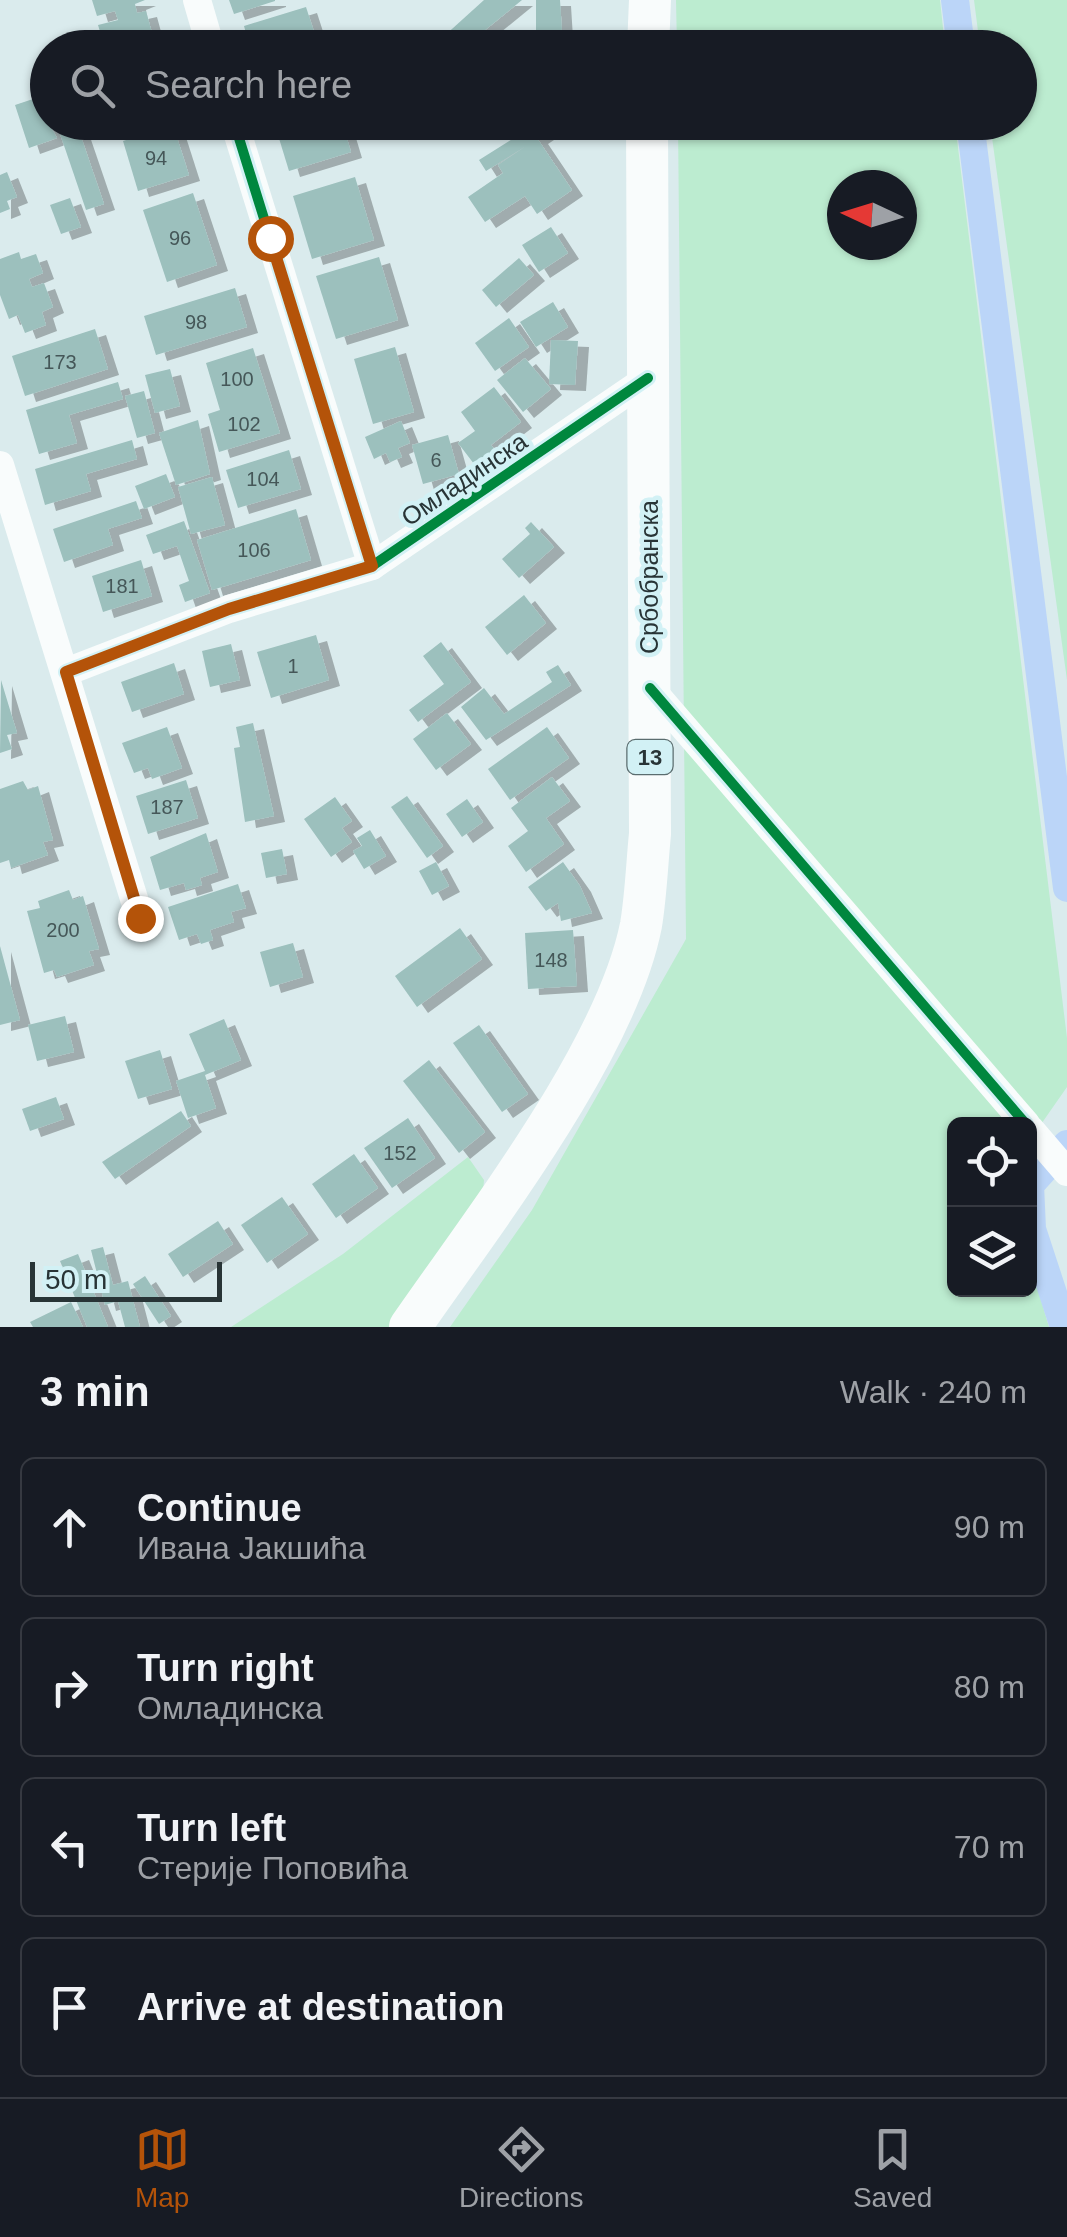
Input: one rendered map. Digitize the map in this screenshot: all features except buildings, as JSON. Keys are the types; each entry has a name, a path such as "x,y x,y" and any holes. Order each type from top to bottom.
{"main road":[{"path":"649,30 650,0"},
{"name":"Србобранска","path":"410,1327 567,1092 621,988 641,925 650,834 647,140"}],"street":[{"path":"197,0 206,30"},
{"path":"240,140 372,566"},
{"name":"Омладинска","path":"66,672 229,609 372,566 648,378"},
{"path":"0,465 140,918"},
{"path":"650,688 1019,1117"},
{"path":"1037,1138 1067,1172"}],"green space":[{"path":"676,0 940,0 943,30 677,30"},
{"path":"974,0 1067,0 1067,680 992,140 1037,140 1037,30 978,30"},
{"path":"678,140 957,140 1067,1038 1067,1087 1037,1130 1037,1117 947,1117 947,1297 1037,1297 1037,1287 1049,1327 450,1327 532,1210 686,939"},
{"path":"468,1157 484,1180 482,1205 394,1327 231,1327 343,1254"}],"waterway":[{"path":"955,0 959,30"},
{"path":"972,140 1067,888"},
{"path":"1064,1327 1032,1229 1030,1185 1067,1144"}],"cycle path":[{"path":"240,140 372,566"},
{"path":"66,672 229,609 372,566 648,378"},
{"path":"650,688 1020,1117"}],"route":[{"path":"140,918 66,672 229,609 372,566 270,238"}]}
